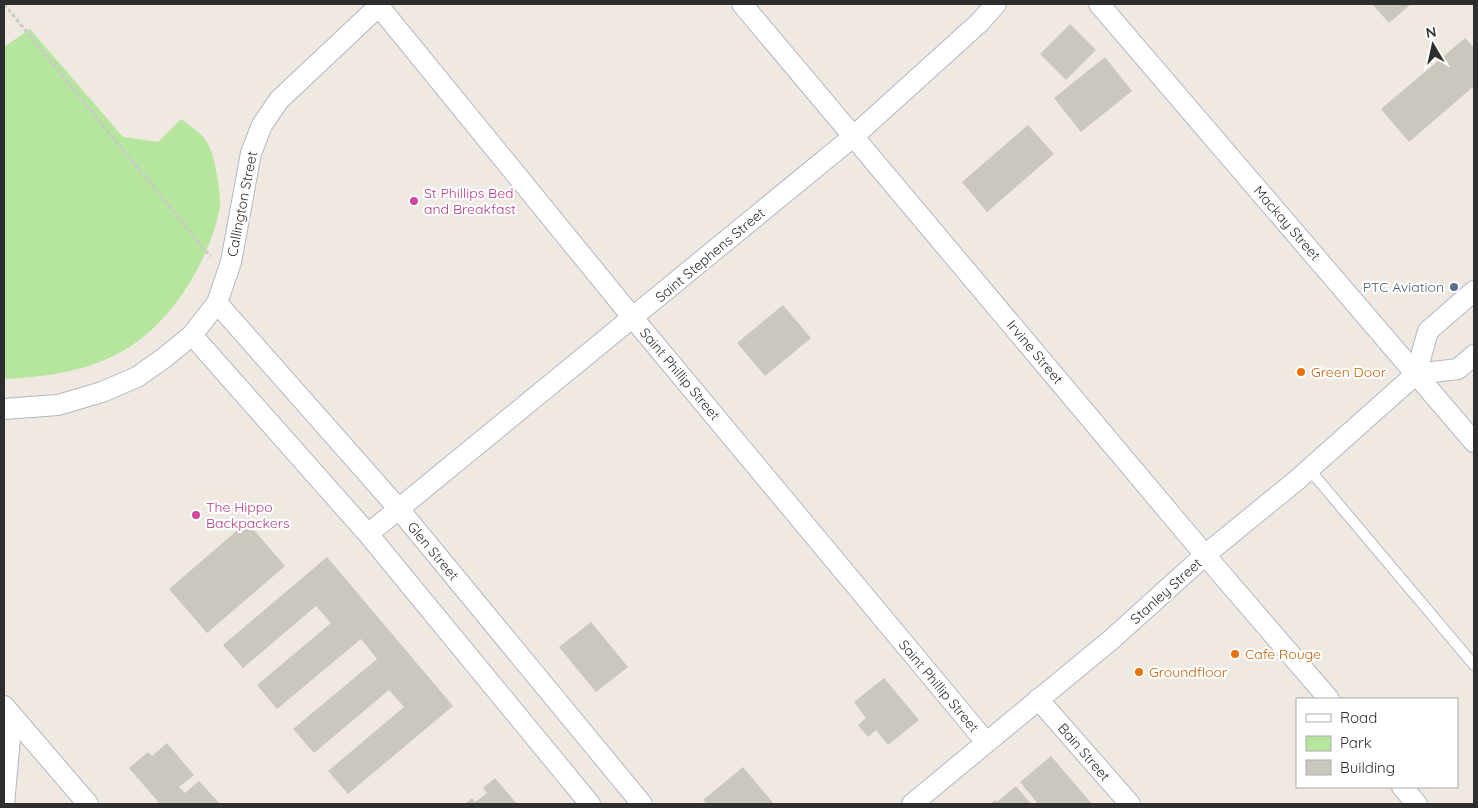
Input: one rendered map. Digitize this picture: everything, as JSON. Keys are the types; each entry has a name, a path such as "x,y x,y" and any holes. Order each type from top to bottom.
{"street":[{"name":"Callington Street","path":"4,409 58,405 102,392 137,377 192,335 216,303 231,262 251,153 262,125 279,100 379,4"},
{"name":"Saint Phillip Street","path":"379,4 633,318 986,742"},
{"name":"Irvine Street","path":"742,4 1328,698"},
{"name":"Saint Stephens Street","path":"368,534 854,136 980,22 996,4"},
{"name":"Mackay Street","path":"1100,4 1474,442"},
{"path":"1474,290 1428,331 1416,374 1458,369 1474,355"},
{"name":"Glen Street","path":"216,303 398,508 642,804"},
{"path":"192,335 368,534 590,804"},
{"name":"Stanley Street","path":"912,804 934,788 986,742 1112,639 1206,555 1309,469 1416,374"},
{"name":"Bain Street","path":"1038,699 1130,804"},
{"path":"4,804 8,711"},
{"path":"8,711 88,804"},
{"path":"1403,788 1417,804"}],"lane":[{"path":"1309,469 1474,664"}],"path":[{"path":"4,4 208,254 231,262"}],"green space":[{"path":"30,29 123,137 158,142 181,119 202,135 213,157 220,207 214,231 206,251 186,289 159,322 144,336 114,356 83,367 36,377 4,379 4,47"}],"building":[{"path":"1372,4 1411,4 1389,23"},
{"path":"1070,24 1096,50 1066,80 1040,54"},
{"path":"1465,38 1474,48 1474,86 1409,142 1381,109"},
{"path":"1105,57 1132,91 1081,132 1054,98"},
{"path":"1028,125 1054,154 987,212 962,182"},
{"path":"783,305 811,338 765,376 737,343"},
{"path":"247,522 285,566 207,633 169,589"},
{"path":"327,557 453,706 348,794 328,771 404,707 389,690 314,753 293,729 377,659 361,639 277,709 257,685 331,623 316,606 243,668 223,645"},
{"path":"591,622 628,667 596,692 559,647"},
{"path":"884,678 919,720 888,745 876,730 868,737 858,725 866,718 854,702"},
{"path":"167,743 194,775 179,787 185,793 199,781 220,804 160,804 129,768 148,752 152,756"},
{"path":"1051,756 1092,804 1038,804 1020,782"},
{"path":"743,767 774,804 707,804 703,800"},
{"path":"495,778 517,804 465,804 472,798 475,802 487,793 483,788"},
{"path":"1016,786 1031,804 991,804 995,800 997,802"}],"place":[{"name":"St Phillips Bed and Breakfast","path":"414,201"},
{"name":"PTC Aviation","path":"1454,287"},
{"name":"Green Door","path":"1301,372"},
{"name":"The Hippo Backpackers","path":"196,515"},
{"name":"Cafe Rouge","path":"1235,654"},
{"name":"Groundfloor","path":"1139,672"}]}
